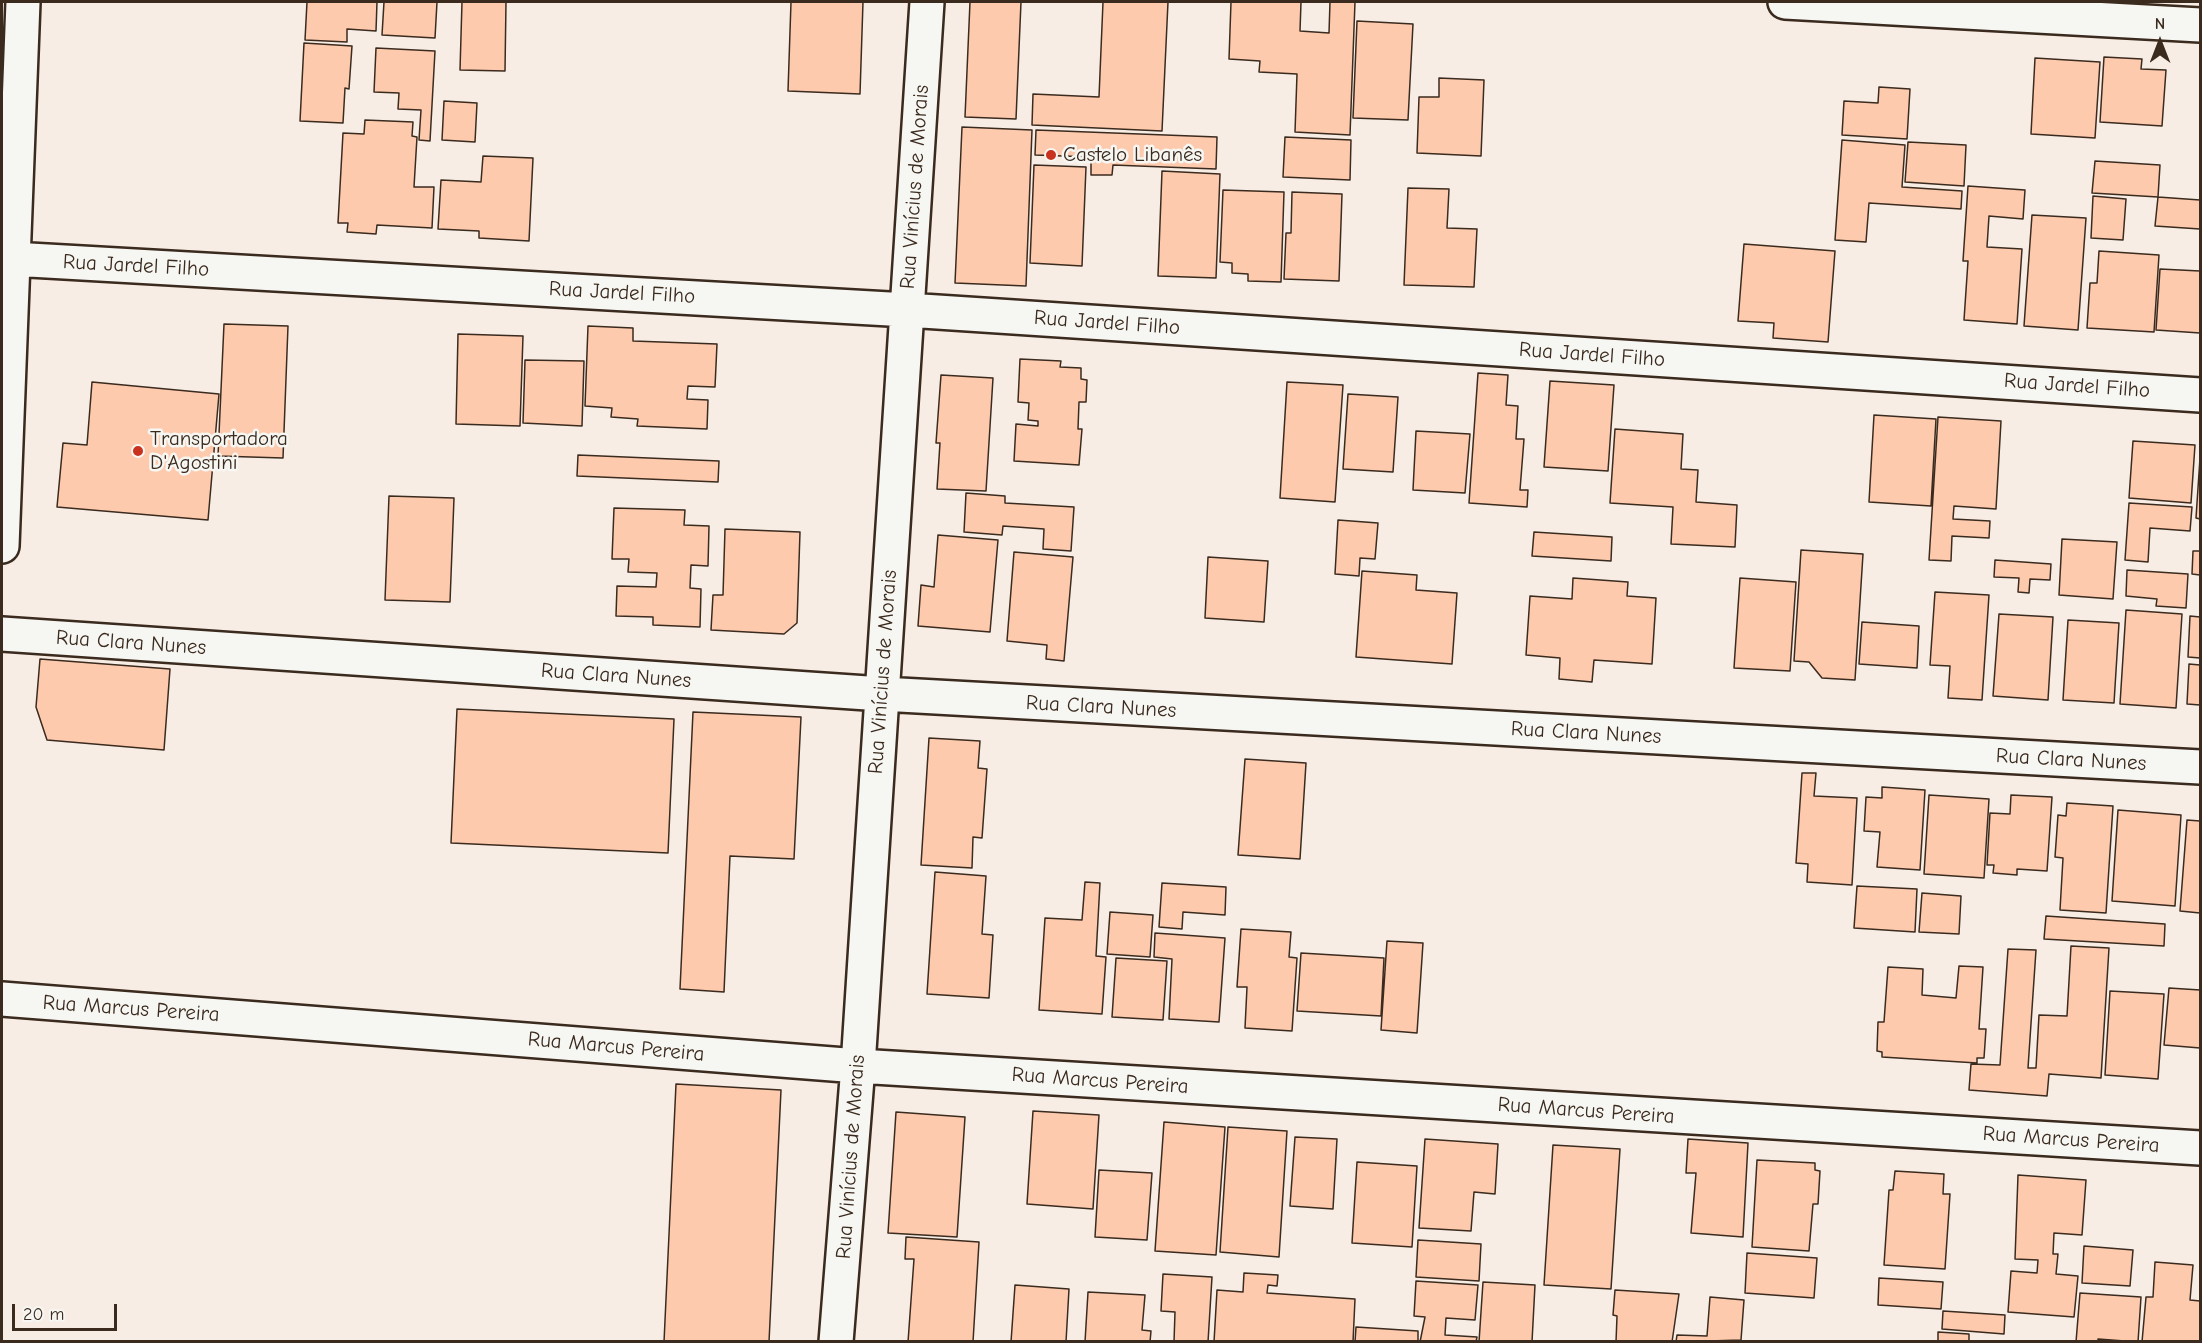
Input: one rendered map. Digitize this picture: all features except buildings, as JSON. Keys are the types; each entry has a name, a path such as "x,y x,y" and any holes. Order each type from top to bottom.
{"street":[{"path":"2,546 23,2"},
{"name":"Rua Vinícius de Morais","path":"836,1341 858,1066 927,2"},
{"path":"1785,2 2200,25"},
{"name":"Rua Jardel Filho","path":"12,259 907,310 2200,395"},
{"name":"Rua Clara Nunes","path":"2,634 882,694 2200,767"},
{"name":"Rua Marcus Pereira","path":"2,999 858,1066 2200,1148"}],"place":[{"name":"Castelo Libanês","path":"1051,155"},
{"name":"Transportadora D'Agostini","path":"138,451"}]}
